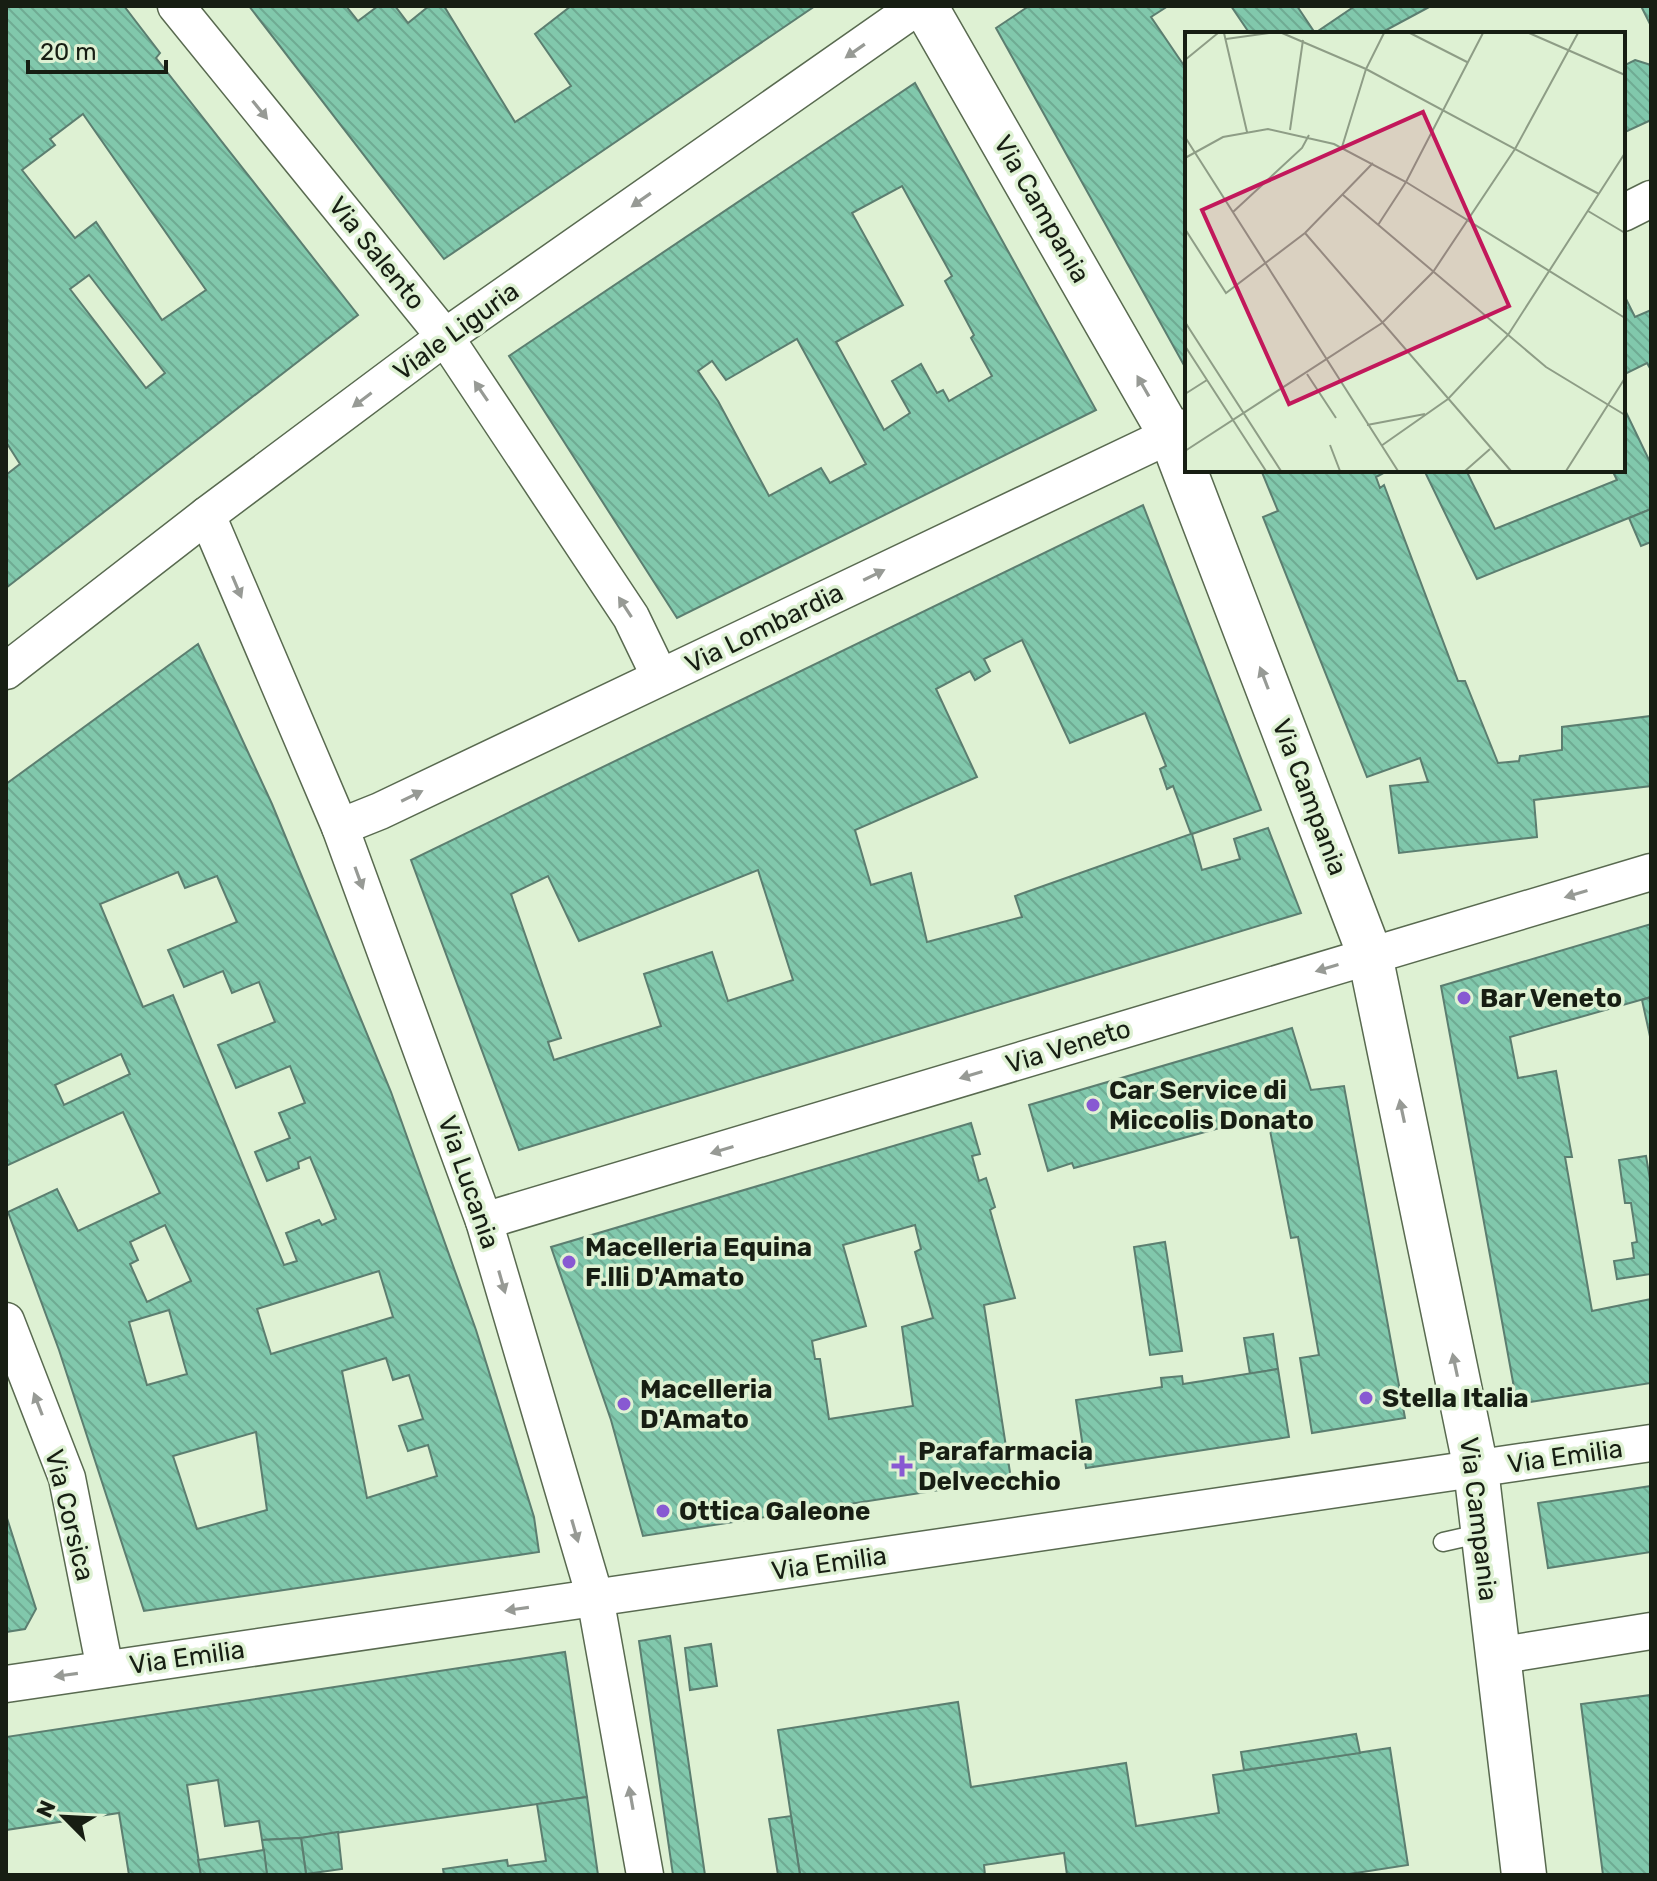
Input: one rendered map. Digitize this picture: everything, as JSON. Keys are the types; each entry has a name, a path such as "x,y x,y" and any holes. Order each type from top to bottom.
{"street":[{"name":"Via Salento","path":"176,6 445,337 631,617 660,677"},
{"name":"Viale Liguria","path":"6,671 207,515 445,337 918,6"},
{"name":"Via Campania","path":"925,6 1179,431"},
{"path":"1625,212 1651,199"},
{"name":"Via Lombardia","path":"340,827 394,805 1179,431"},
{"name":"Via Campania","path":"1194,472 1370,955 1476,1469 1463,1537 1496,1656 1524,1875"},
{"name":"Via Lucania","path":"207,515 340,827 484,1221 595,1597 645,1875"},
{"name":"Via Veneto","path":"484,1221 1651,872"},
{"name":"Via Corsica","path":"6,1321 67,1478 105,1669"},
{"name":"Via Emilia","path":"6,1684 1651,1443"},
{"path":"1496,1656 1651,1631"}],"building":[{"path":"6,6 124,6 160,53 156,58 358,315 6,588 6,475 20,464 6,442","holes":["83,114 206,290 162,320 96,222 75,238 22,170 55,145 50,139","89,275 165,373 146,388 70,289"]},
{"path":"249,6 346,6 358,21 378,6 395,6 408,23 429,6 444,6 515,122 571,86 535,34 571,6 815,6 444,259"},
{"path":"1029,6 1168,6 1151,17 1185,67 1185,367 996,28"},
{"path":"1231,6 1297,6 1314,32 1249,32"},
{"path":"1355,6 1431,6 1383,32 1316,32"},
{"path":"1641,6 1651,6 1651,26"},
{"path":"1635,60 1651,65 1651,120 1625,132 1625,65"},
{"path":"915,83 1096,410 677,618 509,356","holes":["902,186 952,276 945,281 992,376 949,401 943,390 937,393 921,364 892,381 910,413 884,430 836,342 903,305 852,213","797,339 866,464 830,483 821,468 769,496 718,401 698,371 712,361 726,380"]},
{"path":"1625,297 1635,317 1651,310 1651,370 1647,363 1625,374"},
{"path":"1625,410 1651,464 1651,509 1477,579 1425,472 1467,472 1495,529 1617,480 1613,472 1625,472"},
{"path":"1262,472 1385,472 1376,477 1380,488 1384,485 1458,681 1465,681 1498,763 1519,761 1520,756 1562,750 1562,727 1651,716 1651,786 1534,800 1537,837 1399,853 1390,786 1428,782 1420,758 1367,777 1263,517 1278,511"},
{"path":"1143,505 1261,810 1192,834 1202,870 1240,859 1234,839 1268,828 1301,913 519,1150 411,860","holes":["1022,640 1070,743 1145,713 1166,766 1160,769 1167,789 1173,786 1191,834 1015,896 1022,917 927,942 911,873 871,885 855,830 977,777 936,689 970,671 975,680 990,671 984,659","758,870 793,980 728,1001 712,952 644,974 661,1026 554,1060 548,1042 561,1038 511,894 548,876 579,941"]},
{"path":"1651,509 1651,542 1641,546 1629,518"},
{"path":"198,644 272,804 391,1092 476,1330 534,1517 539,1552 144,1611 59,1350 8,1212 57,1189 78,1231 160,1193 123,1112 6,1166 6,784","holes":["178,872 185,888 217,876 237,922 168,950 184,987 223,971 232,993 259,982 275,1022 218,1045 236,1088 290,1066 305,1103 279,1113 290,1138 255,1152 267,1181 299,1168 298,1162 310,1157 336,1219 322,1225 319,1220 286,1233 297,1261 284,1265 173,995 143,1007 100,904","121,1054 130,1074 64,1105 55,1085","165,1225 191,1281 147,1302 130,1264 138,1260 130,1242","379,1271 393,1317 271,1354 257,1309","169,1310 187,1374 147,1385 129,1322","386,1358 393,1380 409,1375 423,1419 399,1426 408,1451 428,1445 437,1476 367,1498 342,1371","256,1432 267,1510 197,1529 173,1456"]},
{"path":"1651,924 1651,997 1510,1037 1518,1078 1556,1071 1572,1157 1565,1157 1592,1311 1651,1299 1651,1383 1517,1404 1441,986"},
{"path":"1651,997 1651,1041 1642,1000"},
{"path":"1292,1028 1311,1090 1344,1086 1405,1418 1312,1433 1300,1358 1319,1355 1298,1237 1291,1238 1267,1115 1074,1168 1072,1163 1048,1171 1029,1105"},
{"path":"971,1123 980,1154 972,1156 979,1181 986,1178 995,1207 990,1210 1015,1298 984,1305 1011,1479 643,1536 611,1420 551,1247","holes":["915,1225 921,1249 915,1252 933,1318 902,1327 913,1406 829,1419 820,1359 815,1359 812,1341 866,1326 843,1245"]},
{"path":"1646,1156 1651,1185 1651,1274 1617,1279 1614,1261 1634,1258 1632,1243 1637,1242 1631,1203 1625,1203 1619,1160"},
{"path":"1165,1242 1182,1351 1150,1355 1134,1247"},
{"path":"1273,1334 1278,1369 1250,1374 1244,1338"},
{"path":"1278,1369 1289,1437 1086,1468 1076,1400 1162,1387 1161,1378 1182,1376 1183,1384"},
{"path":"1651,1486 1651,1552 1548,1568 1538,1503"},
{"path":"6,1515 36,1609 25,1629 6,1632"},
{"path":"670,1636 705,1875 673,1875 639,1641"},
{"path":"711,1644 717,1686 690,1690 685,1648"},
{"path":"565,1652 587,1797 301,1838 262,1840 259,1821 225,1826 218,1780 187,1785 201,1875 129,1875 119,1813 6,1830 6,1737"},
{"path":"1651,1695 1651,1875 1603,1875 1581,1704"},
{"path":"958,1702 971,1787 1126,1763 1136,1826 1219,1813 1213,1775 1390,1748 1408,1865 1343,1875 1067,1875 1064,1853 984,1865 985,1875 800,1875 778,1730"},
{"path":"1356,1734 1360,1753 1244,1770 1241,1752"},
{"path":"587,1797 598,1875 444,1875 443,1869 507,1860 508,1866 546,1861 537,1804"},
{"path":"791,1816 800,1875 778,1875 769,1819"},
{"path":"338,1832 342,1869 306,1874 301,1838"},
{"path":"301,1838 306,1874 267,1875 262,1840"},
{"path":"264,1850 267,1875 201,1875 198,1860"}],"place":[{"name":"Bar Veneto","path":"1464,998"},
{"name":"Car Service di Miccolis Donato","path":"1093,1105"},
{"name":"Macelleria Equina F.lli D'Amato","path":"569,1262"},
{"name":"Stella Italia","path":"1366,1398"},
{"name":"Macelleria D'Amato","path":"624,1404"},
{"name":"Parafarmacia Delvecchio","path":"902,1466"},
{"name":"Ottica Galeone","path":"663,1511"}]}
